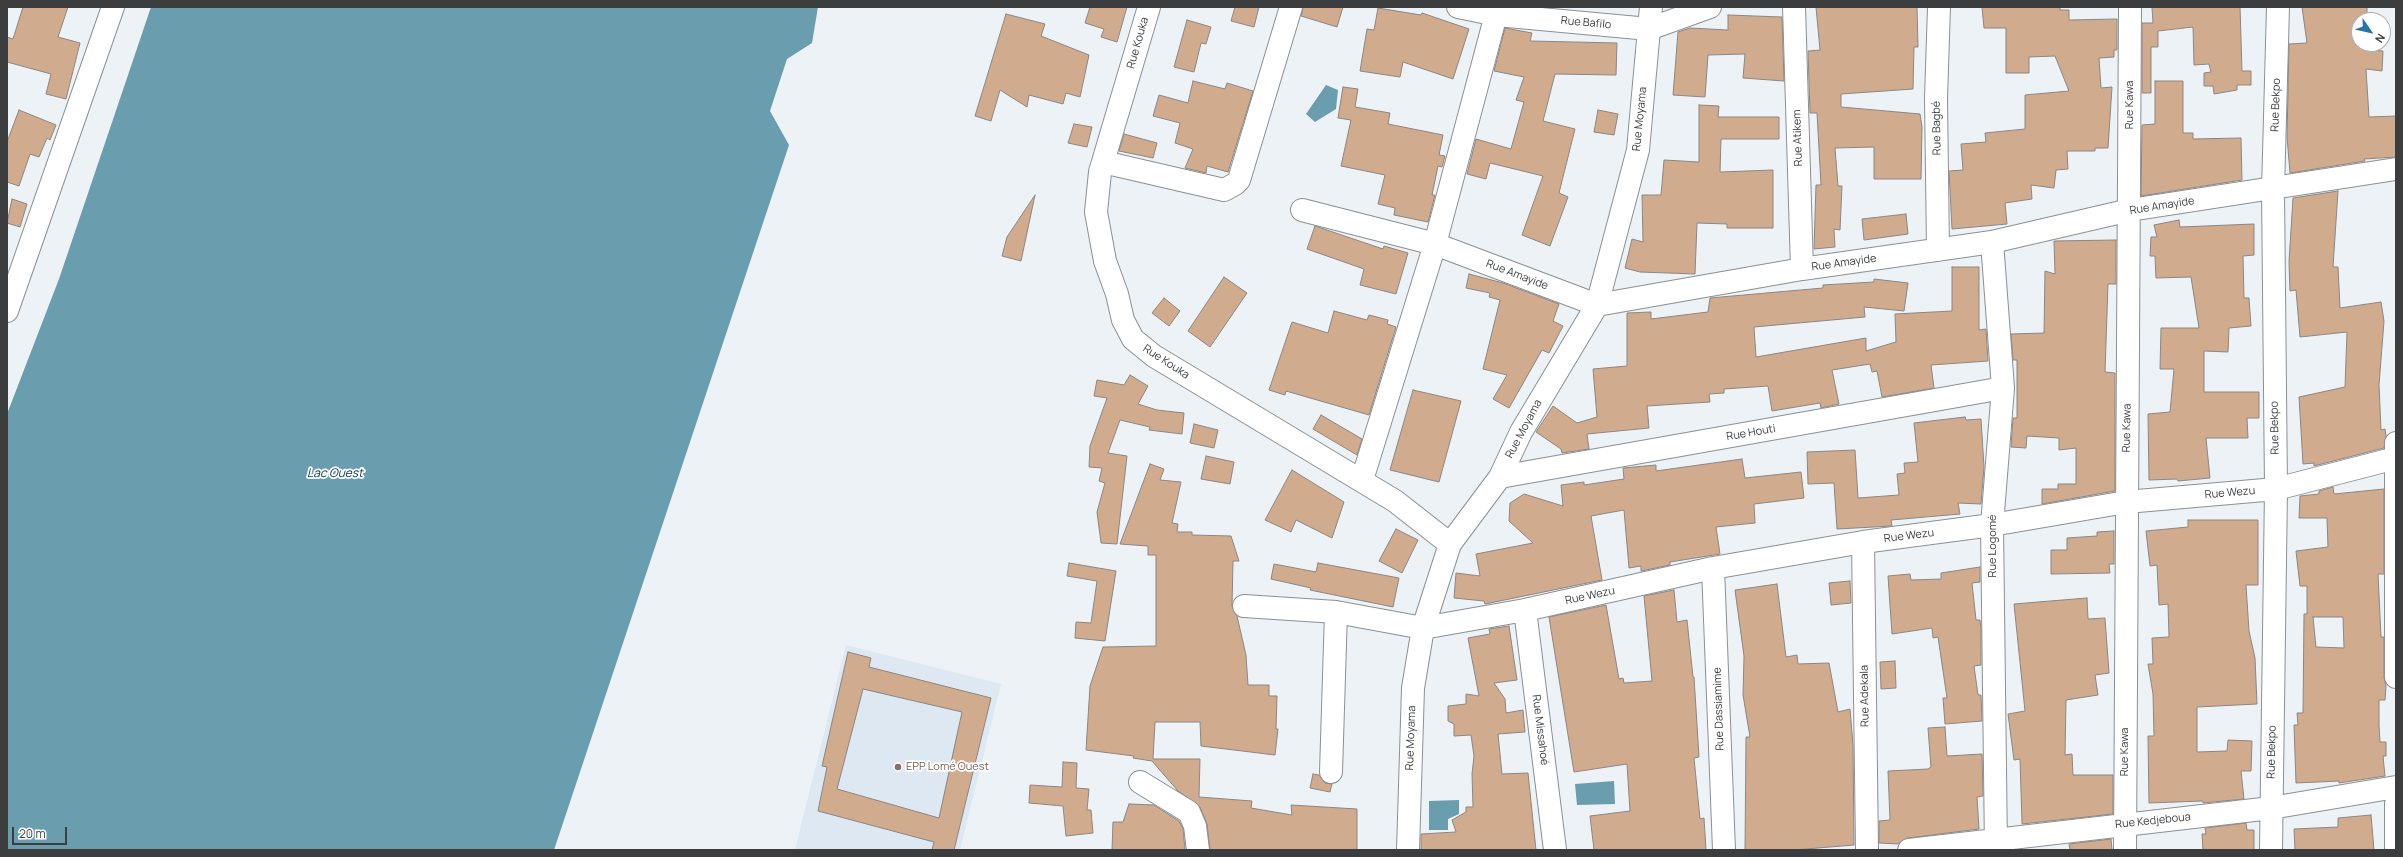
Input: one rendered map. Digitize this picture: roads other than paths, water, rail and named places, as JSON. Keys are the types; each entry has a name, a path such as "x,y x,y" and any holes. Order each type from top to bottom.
{"street":[{"path":"7,311 113,7"},
{"name":"Rue Kouka","path":"1149,7 1103,162 1097,198 1097,224 1105,261 1117,294 1123,320 1133,338 1154,356 1395,501 1450,544"},
{"path":"1103,162 1224,190 1235,184 1239,180 1290,7"},
{"name":"Rue Bafilo","path":"1458,7 1649,29 1710,7"},
{"name":"Rue Moyama","path":"1408,850 1413,688 1423,628 1450,544 1500,477 1521,432 1598,305 1638,150 1651,7"},
{"name":"Rue Atikem","path":"1794,7 1802,269"},
{"name":"Rue Bagbé","path":"1938,250 1936,98 1939,7"},
{"name":"Rue Kawa","path":"2125,850 2126,502 2130,210 2130,7"},
{"name":"Rue Bekpo","path":"2271,850 2276,489 2273,190 2278,7"},
{"path":"1362,480 1435,244 1498,11"},
{"name":"Rue Amayide","path":"1302,210 1435,244 1598,305 1802,269 1992,242 2130,210 2273,190 2396,169"},
{"name":"Rue Logomé","path":"1992,242 2002,388 1992,525 1996,845"},
{"name":"Rue Houti","path":"1500,477 2002,388"},
{"path":"2396,443 2396,677"},
{"name":"Rue Wezu","path":"1423,628 1525,610 1713,568 1863,542 1992,525 2126,502 2276,489 2396,458"},
{"name":"Rue Adekala","path":"1863,542 1867,850"},
{"name":"Rue Dassiamime","path":"1713,568 1724,850"},
{"path":"1244,606 1336,612 1423,628"},
{"name":"Rue Missahoé","path":"1525,610 1555,850"},
{"path":"1331,772 1336,612"},
{"path":"1140,782 1189,812 1195,826 1198,850"},
{"name":"Rue Kedjeboua","path":"1909,850 1996,845 2125,824 2271,808 2396,787"},
{"path":"2396,804 2396,850"}],"water":[{"name":"Lac Ouest","path":"151,7 818,7 812,43 787,59 770,111 789,145 554,850 7,850 7,414 59,279"},
{"path":"1326,85 1338,90 1336,109 1315,122 1306,114"},
{"path":"1614,781 1615,804 1577,805 1575,784"},
{"path":"1459,800 1459,814 1448,819 1448,830 1429,830 1429,801"}],"place":[{"name":"EPP Lomé Ouest","path":"898,767"}]}
